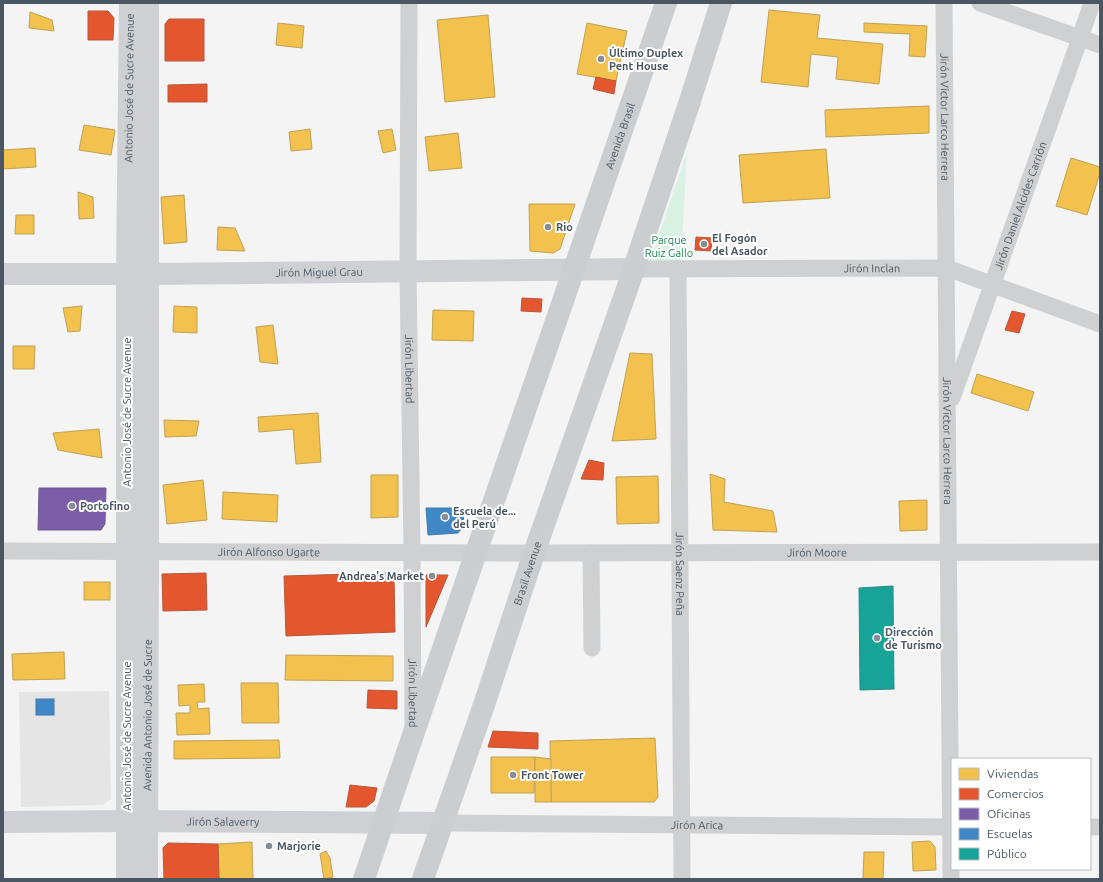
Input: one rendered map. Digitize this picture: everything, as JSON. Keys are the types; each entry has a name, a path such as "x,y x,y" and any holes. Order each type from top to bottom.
{"main road":[{"name":"Antonio José de Sucre Avenue","path":"130,3 148,551"},
{"name":"Antonio José de Sucre Avenue","path":"137,821 127,551 148,3"},
{"name":"Avenida Brasil","path":"574,270 666,3"},
{"path":"634,269 721,3"},
{"name":"Jirón Miguel Grau","path":"3,274 634,269"},
{"name":"Brasil Avenue","path":"423,879 484,706 534,553 634,269"},
{"path":"364,879 574,270"},
{"name":"Avenida Antonio José de Sucre","path":"127,879 137,821 148,551"},
{"name":"Avenida Antonio José de Sucre","path":"137,821 147,879"},
{"name":"Jirón Salaverry","path":"3,822 137,821 443,823"}],"street":[{"name":"Jirón Libertad","path":"409,3 408,271 413,735"},
{"name":"Jirón Víctor Larco Herrera","path":"944,3 951,879"},
{"path":"980,3 1100,45"},
{"name":"Jirón Daniel Alcides Carrión","path":"948,409 1092,3"},
{"name":"Jirón Inclan","path":"634,269 947,268 1100,324"},
{"name":"Jirón Saenz Peña","path":"678,269 682,879"},
{"name":"Jirón Alfonso Ugarte","path":"3,551 534,553"},
{"name":"Jirón Moore","path":"534,553 949,551 1100,552"},
{"path":"591,553 592,648"},
{"name":"Jirón Arica","path":"443,823 951,827"}],"shaded area":[{"path":"109,691 111,799 103,805 21,807 19,692"}],"green space":[{"name":"Parque Ruiz Gallo","path":"687,152 681,261 650,261"}],"building: Viviendas":[{"path":"769,10 820,15 817,38 883,44 879,84 836,79 838,57 811,54 808,87 761,82"},
{"path":"30,12 52,20 54,31 29,28"},
{"path":"488,15 495,97 445,102 437,20"},
{"path":"278,23 304,26 302,48 276,45"},
{"name":"Último Duplex Pent House","path":"587,23 627,31 616,81 577,74"},
{"path":"864,23 927,26 925,57 909,56 910,34 864,32"},
{"path":"929,106 929,133 826,137 825,110"},
{"path":"84,125 115,130 111,155 79,150"},
{"path":"310,129 312,149 291,151 289,132"},
{"path":"392,129 396,150 383,153 378,131"},
{"path":"458,133 462,168 429,171 425,137"},
{"path":"35,148 36,167 3,169 3,150"},
{"path":"826,149 830,198 743,203 739,155"},
{"path":"1071,158 1100,167 1100,173 1087,215 1056,206"},
{"path":"78,192 93,197 94,218 79,219"},
{"path":"184,195 187,242 164,244 161,197"},
{"name":"Rio","path":"529,204 575,204 560,249 553,253 530,251"},
{"path":"16,215 34,215 34,234 15,234"},
{"path":"218,227 235,228 245,251 217,250"},
{"path":"82,306 80,331 68,332 63,308"},
{"path":"174,306 197,307 197,333 173,332"},
{"path":"433,310 474,311 473,341 432,340"},
{"path":"273,325 278,364 260,362 256,327"},
{"path":"13,346 35,346 34,369 13,369"},
{"path":"630,353 652,354 656,439 612,441"},
{"path":"977,374 1034,392 1028,411 971,393"},
{"path":"318,413 321,462 296,464 293,429 259,432 258,417"},
{"path":"164,420 199,421 196,436 165,437"},
{"path":"99,429 102,458 58,450 53,433"},
{"path":"710,474 725,479 724,502 773,511 777,532 713,530"},
{"path":"371,475 398,475 398,517 371,518"},
{"path":"658,476 659,523 617,524 616,477"},
{"path":"203,480 207,520 167,524 163,485"},
{"path":"223,492 278,495 277,522 222,519"},
{"path":"927,500 927,530 900,531 899,501"},
{"path":"84,582 110,582 110,600 84,600"},
{"path":"64,652 65,679 13,680 12,654"},
{"path":"286,655 393,656 393,681 285,680"},
{"path":"241,683 278,683 279,723 242,723"},
{"path":"204,684 205,702 197,702 198,709 209,708 210,734 177,735 176,713 190,713 190,705 179,706 178,685"},
{"path":"655,738 658,797 654,802 551,802 550,741"},
{"path":"279,740 280,758 174,759 174,741"},
{"name":"Front Tower","path":"491,757 535,757 534,793 491,793"},
{"path":"535,757 551,759 551,802 535,802"},
{"path":"930,841 935,847 936,870 913,871 912,842"},
{"path":"252,842 253,879 219,879 218,844"},
{"path":"326,851 330,858 333,877 324,879 320,854"},
{"path":"864,852 884,852 883,879 863,879"}],"building: Comercios":[{"path":"88,11 108,11 114,18 113,40 88,40"},
{"path":"169,19 204,19 204,61 165,61 165,24"},
{"path":"596,77 616,81 614,94 593,89"},
{"path":"207,84 207,102 168,102 168,85"},
{"name":"El Fogón del Asador","path":"696,237 712,238 711,251 695,250"},
{"path":"522,298 542,299 541,312 521,311"},
{"path":"1012,311 1025,314 1019,333 1005,330"},
{"path":"589,460 604,463 603,480 581,479"},
{"path":"206,573 207,610 163,611 162,574"},
{"path":"394,573 395,632 286,636 284,576"},
{"path":"426,575 448,575 426,627"},
{"path":"368,690 397,691 397,709 367,708"},
{"path":"493,731 538,733 538,749 488,747"},
{"path":"350,785 377,788 374,801 366,807 346,807"},
{"path":"168,843 218,844 219,879 164,879 163,848"}],"building: Oficinas":[{"name":"Portofino","path":"39,488 106,488 105,524 101,530 38,530"}],"building: Escuelas":[{"name":"Escuela de... del Perú","path":"426,508 464,508 463,526 458,533 428,535"},
{"path":"36,699 54,699 54,715 36,715"}],"building: Público":[{"name":"Dirección de Turismo","path":"893,586 894,689 860,690 859,588"}],"place":[{"name":"Último Duplex Pent House","path":"601,59"},
{"name":"Rio","path":"548,227"},
{"name":"El Fogón del Asador","path":"704,244"},
{"name":"Portofino","path":"72,506"},
{"name":"Escuela de... del Perú","path":"445,517"},
{"name":"Andrea's Market","path":"432,576"},
{"name":"Dirección de Turismo","path":"877,638"},
{"name":"Front Tower","path":"513,775"},
{"name":"Marjorie","path":"269,846"}]}
